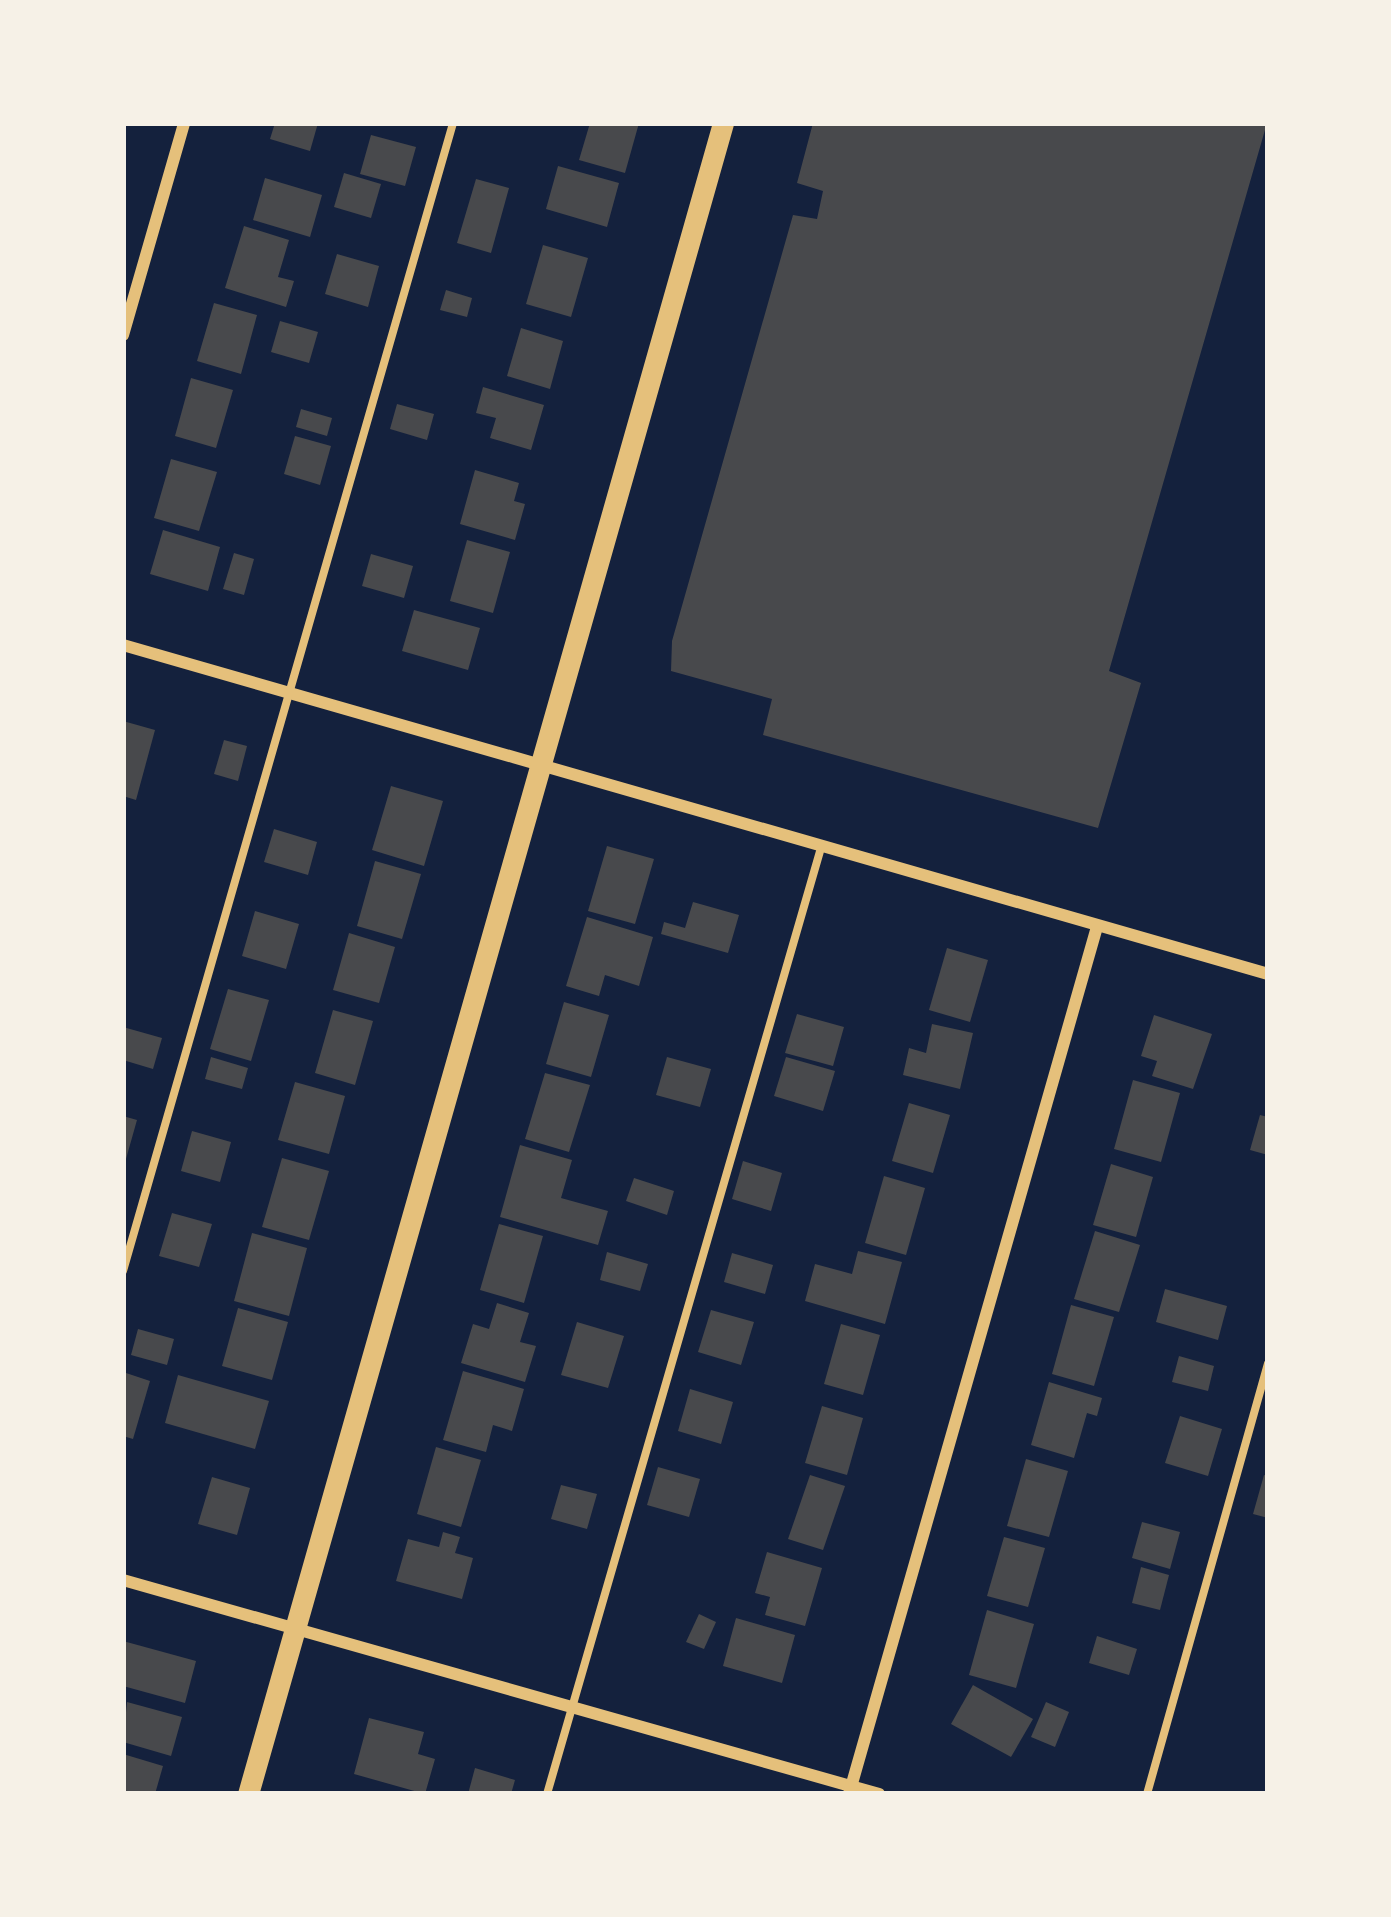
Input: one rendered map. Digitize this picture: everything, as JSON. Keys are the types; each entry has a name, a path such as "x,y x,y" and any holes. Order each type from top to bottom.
{"street":[{"path":"123,335 184,123"},
{"path":"248,1794 536,764 723,123"},
{"path":"123,645 1268,974"},
{"path":"851,1790 1097,927"},
{"path":"123,1580 851,1790 879,1794"}],"lane":[{"path":"123,1271 452,123"},
{"path":"547,1794 820,848"},
{"path":"1147,1794 1268,1364"}],"building":[{"path":"275,123 318,123 310,151 270,139"},
{"path":"590,123 639,123 625,173 579,160"},
{"path":"813,123 1267,123 1109,671 1141,683 1098,828 763,735 772,699 671,671 672,641 793,215 817,219 823,191 797,183"},
{"path":"371,135 416,147 405,186 360,174"},
{"path":"558,166 619,183 607,227 546,209"},
{"path":"344,173 381,184 371,218 334,207"},
{"path":"265,178 322,195 310,237 253,220"},
{"path":"476,179 509,188 491,253 457,243"},
{"path":"244,226 289,240 278,277 294,281 286,307 225,288"},
{"path":"543,245 588,258 571,317 526,304"},
{"path":"337,254 379,266 368,307 325,294"},
{"path":"446,290 472,298 467,317 440,310"},
{"path":"214,303 257,315 241,374 197,361"},
{"path":"280,321 318,332 309,363 271,352"},
{"path":"521,328 563,341 550,389 507,376"},
{"path":"191,378 233,390 216,448 175,436"},
{"path":"483,387 544,405 531,450 490,438 496,418 476,413"},
{"path":"397,404 434,414 427,440 390,429"},
{"path":"301,409 332,418 327,436 296,427"},
{"path":"295,436 331,446 320,485 284,474"},
{"path":"171,459 217,472 199,531 154,518"},
{"path":"475,470 519,483 514,501 525,504 515,540 460,524"},
{"path":"163,530 220,547 208,591 150,574"},
{"path":"467,540 510,552 493,613 450,601"},
{"path":"234,553 254,559 244,595 223,589"},
{"path":"371,554 413,566 404,598 362,586"},
{"path":"414,610 480,628 468,670 402,651"},
{"path":"123,721 155,730 136,800 123,796"},
{"path":"224,740 247,746 238,781 214,774"},
{"path":"391,786 443,801 424,866 372,850"},
{"path":"274,829 317,842 308,875 264,862"},
{"path":"607,846 654,859 635,924 588,911"},
{"path":"375,861 421,874 402,939 357,926"},
{"path":"693,902 739,915 728,953 661,934 664,922 685,928"},
{"path":"255,911 299,924 286,969 242,956"},
{"path":"587,917 653,937 639,986 605,975 599,996 566,986"},
{"path":"349,933 395,947 379,1003 333,990"},
{"path":"947,948 988,960 970,1022 929,1010"},
{"path":"228,989 269,1000 251,1061 210,1049"},
{"path":"564,1002 609,1015 591,1077 546,1064"},
{"path":"333,1010 373,1021 355,1085 315,1073"},
{"path":"797,1014 844,1027 833,1066 785,1053"},
{"path":"1154,1015 1212,1034 1193,1089 1152,1076 1157,1061 1141,1056"},
{"path":"932,1024 973,1033 960,1089 903,1075 909,1048 926,1053"},
{"path":"123,1027 162,1038 153,1069 123,1060"},
{"path":"211,1057 248,1068 242,1089 205,1079"},
{"path":"667,1057 711,1069 700,1107 656,1095"},
{"path":"786,1057 835,1071 823,1111 774,1096"},
{"path":"545,1073 590,1085 569,1152 525,1139"},
{"path":"1133,1080 1180,1093 1161,1162 1114,1149"},
{"path":"295,1082 345,1096 329,1154 278,1140"},
{"path":"909,1103 950,1115 933,1173 892,1161"},
{"path":"1260,1115 1268,1117 1268,1155 1250,1150"},
{"path":"123,1116 137,1120 124,1166 123,1165"},
{"path":"192,1131 231,1142 220,1182 181,1171"},
{"path":"520,1145 572,1160 561,1198 608,1211 598,1245 500,1217"},
{"path":"282,1158 329,1171 309,1240 262,1227"},
{"path":"743,1161 782,1173 771,1211 732,1199"},
{"path":"1111,1164 1153,1177 1136,1237 1093,1225"},
{"path":"884,1176 925,1188 906,1255 865,1243"},
{"path":"634,1178 674,1191 667,1215 626,1201"},
{"path":"172,1213 212,1224 199,1267 159,1256"},
{"path":"499,1224 543,1236 524,1303 480,1290"},
{"path":"1095,1231 1140,1245 1119,1312 1074,1299"},
{"path":"252,1233 307,1248 289,1316 234,1301"},
{"path":"858,1251 902,1262 885,1324 805,1301 815,1264 852,1274"},
{"path":"607,1252 648,1264 640,1291 600,1280"},
{"path":"732,1253 773,1265 765,1294 724,1282"},
{"path":"1165,1289 1227,1306 1218,1340 1156,1322"},
{"path":"497,1303 529,1313 520,1342 536,1346 525,1382 461,1363 473,1324 489,1329"},
{"path":"1071,1305 1114,1317 1094,1386 1052,1374"},
{"path":"238,1308 288,1322 272,1380 222,1366"},
{"path":"711,1310 754,1322 741,1365 698,1352"},
{"path":"577,1322 624,1336 608,1388 561,1375"},
{"path":"841,1324 880,1335 863,1395 824,1384"},
{"path":"138,1329 174,1339 167,1365 131,1355"},
{"path":"1179,1356 1214,1366 1208,1391 1172,1382"},
{"path":"463,1371 524,1389 512,1431 493,1425 486,1452 443,1440"},
{"path":"123,1372 150,1381 133,1439 123,1436"},
{"path":"178,1375 269,1401 255,1449 165,1423"},
{"path":"1049,1382 1102,1398 1097,1416 1087,1413 1074,1458 1031,1445"},
{"path":"690,1389 733,1402 721,1444 678,1431"},
{"path":"822,1406 863,1418 847,1475 805,1463"},
{"path":"1180,1416 1222,1429 1208,1476 1165,1463"},
{"path":"436,1447 481,1460 461,1527 417,1514"},
{"path":"1026,1459 1068,1471 1049,1537 1007,1526"},
{"path":"658,1467 700,1479 689,1517 647,1505"},
{"path":"810,1475 845,1486 823,1550 788,1539"},
{"path":"1264,1475 1268,1476 1268,1518 1253,1514"},
{"path":"212,1477 250,1488 237,1535 198,1524"},
{"path":"561,1485 597,1494 587,1529 551,1519"},
{"path":"1142,1522 1180,1532 1170,1569 1132,1558"},
{"path":"443,1532 460,1537 455,1553 473,1558 462,1599 396,1581 408,1539 439,1547"},
{"path":"1004,1537 1045,1548 1028,1607 987,1596"},
{"path":"767,1552 822,1568 805,1626 765,1615 770,1597 755,1593"},
{"path":"1141,1567 1169,1575 1160,1610 1132,1603"},
{"path":"987,1610 1034,1624 1016,1688 969,1675"},
{"path":"699,1614 716,1622 704,1649 686,1642"},
{"path":"736,1618 795,1635 782,1683 723,1666"},
{"path":"1097,1636 1137,1649 1129,1675 1089,1663"},
{"path":"123,1641 196,1661 185,1703 123,1686"},
{"path":"973,1685 1033,1719 1011,1757 951,1724"},
{"path":"127,1702 182,1717 171,1756 123,1742"},
{"path":"1046,1702 1069,1712 1055,1747 1031,1737"},
{"path":"369,1718 424,1732 418,1754 435,1759 425,1794 354,1774"},
{"path":"123,1754 163,1766 155,1794 123,1794"},
{"path":"475,1768 515,1780 511,1794 468,1794"}]}
